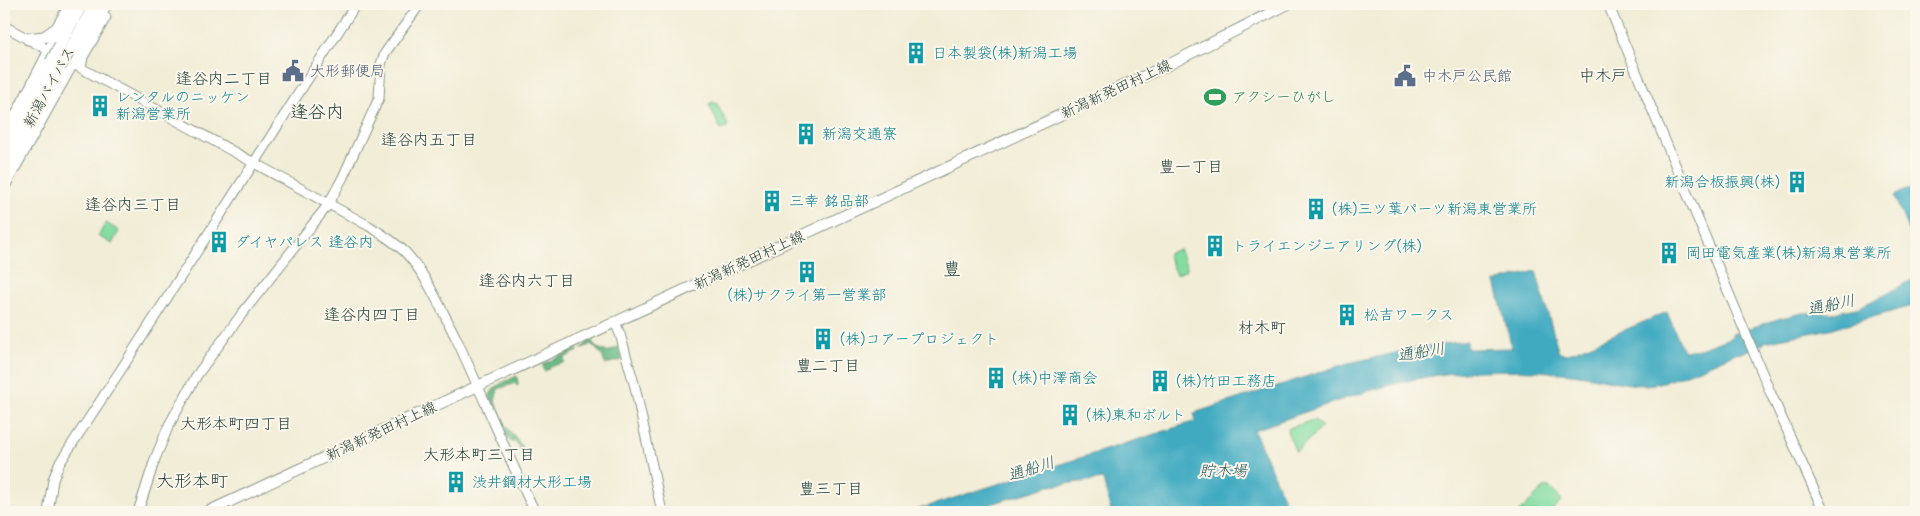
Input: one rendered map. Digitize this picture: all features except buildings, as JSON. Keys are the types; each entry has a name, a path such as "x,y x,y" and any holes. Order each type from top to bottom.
{"highway":[{"path":"53,60 52,46 57,28 70,4"},
{"name":"新潟バイパス","path":"65,47 82,4"},
{"name":"新潟バイパス","path":"4,148 53,60 65,47 95,4"},
{"path":"77,66 106,4"},
{"path":"28,39 44,37 57,28"},
{"name":"新潟バイパス","path":"4,170 53,60"}],"main road":[{"name":"新潟新発田村上線","path":"207,512 1170,64 1288,4"}],"street":[{"path":"48,512 53,480 58,464 122,368 356,4"},
{"path":"138,512 155,459 169,425 197,375 241,315 328,204 343,177 379,98 381,64 385,53 420,4"},
{"path":"1608,4 1754,352 1824,512"},
{"path":"4,188 106,17"},
{"path":"4,26 28,39 53,60 77,66 388,237 412,260 432,291 478,385 535,512"},
{"path":"4,137 53,60"},
{"path":"615,322 635,387 662,512"}],"green space":[{"path":"713,102 717,104 728,125 727,128 721,130 709,104"},
{"path":"106,223 119,231 112,244 98,236"},
{"path":"1179,249 1187,267 1186,270 1176,275 1167,254"},
{"path":"591,339 595,347 607,352 619,347 622,360 605,364 602,355 591,344 581,349"},
{"path":"577,349 578,351 564,358 565,362 549,367 549,369 544,371 543,364"},
{"path":"517,376 518,385 516,383 498,389 495,401 505,425 524,449 528,459 512,438 513,443 509,440 490,396 497,386"},
{"path":"1313,420 1322,427 1296,452 1287,431 1289,428"},
{"path":"1545,487 1549,487 1562,500 1550,512 1519,512"}],"water":[{"path":"1916,185 1916,236 1911,237 1894,196"},
{"path":"1536,271 1559,353 1568,354 1667,312 1683,351 1700,349 1732,337 1732,334 1781,318 1802,313 1833,313 1860,307 1916,278 1916,305 1830,329 1764,342 1764,344 1739,354 1738,352 1690,373 1652,384 1642,385 1551,372 1493,370 1438,375 1385,386 1358,394 1254,430 1283,497 1287,512 1111,512 1103,479 1050,486 965,512 910,512 1196,421 1194,413 1348,363 1429,346 1467,341 1467,349 1512,348 1495,282"}],"place":[{"name":"日本製袋(株)新潟工場","path":"916,53"},
{"name":"大形郵便局","path":"293,71"},
{"name":"中木戸公民館","path":"1405,76"},
{"name":"アクシーひがし","path":"1215,97"},
{"name":"レンタルのニッケン 新潟営業所","path":"100,106"},
{"name":"新潟交通寮","path":"806,134"},
{"name":"新潟合板振興(株)","path":"1797,182"},
{"name":"三幸 銘品部","path":"772,201"},
{"name":"(株)三ツ葉パーツ新潟東営業所","path":"1316,209"},
{"name":"ダイヤパレス 逢谷内","path":"219,242"},
{"name":"トライエンジニアリング(株)","path":"1215,246"},
{"name":"岡田電気産業(株)新潟東営業所","path":"1669,253"},
{"name":"(株)サクライ第一営業部","path":"807,272"},
{"name":"松吉ワークス","path":"1347,315"},
{"name":"(株)コアープロジェクト","path":"823,339"},
{"name":"(株)中澤商会","path":"996,378"},
{"name":"(株)竹田工務店","path":"1160,381"},
{"name":"(株)東和ボルト","path":"1070,415"},
{"name":"渋井鋼材大形工場","path":"456,482"}],"district":[{"name":"中木戸","path":"1603,75"},
{"name":"逢谷内二丁目","path":"224,78"},
{"name":"逢谷内","path":"317,112"},
{"name":"逢谷内五丁目","path":"429,139"},
{"name":"豊一丁目","path":"1191,166"},
{"name":"逢谷内三丁目","path":"133,204"},
{"name":"豊","path":"952,269"},
{"name":"逢谷内六丁目","path":"527,280"},
{"name":"逢谷内四丁目","path":"372,314"},
{"name":"材木町","path":"1262,327"},
{"name":"豊二丁目","path":"828,365"},
{"name":"大形本町四丁目","path":"236,423"},
{"name":"大形本町三丁目","path":"479,454"},
{"name":"大形本町","path":"192,481"},
{"name":"豊三丁目","path":"831,488"}],"water label":[{"name":"通船川","path":"1831,304"},
{"name":"通船川","path":"1421,351"},
{"name":"通船川","path":"1031,468"},
{"name":"貯木場","path":"1223,470"}]}
